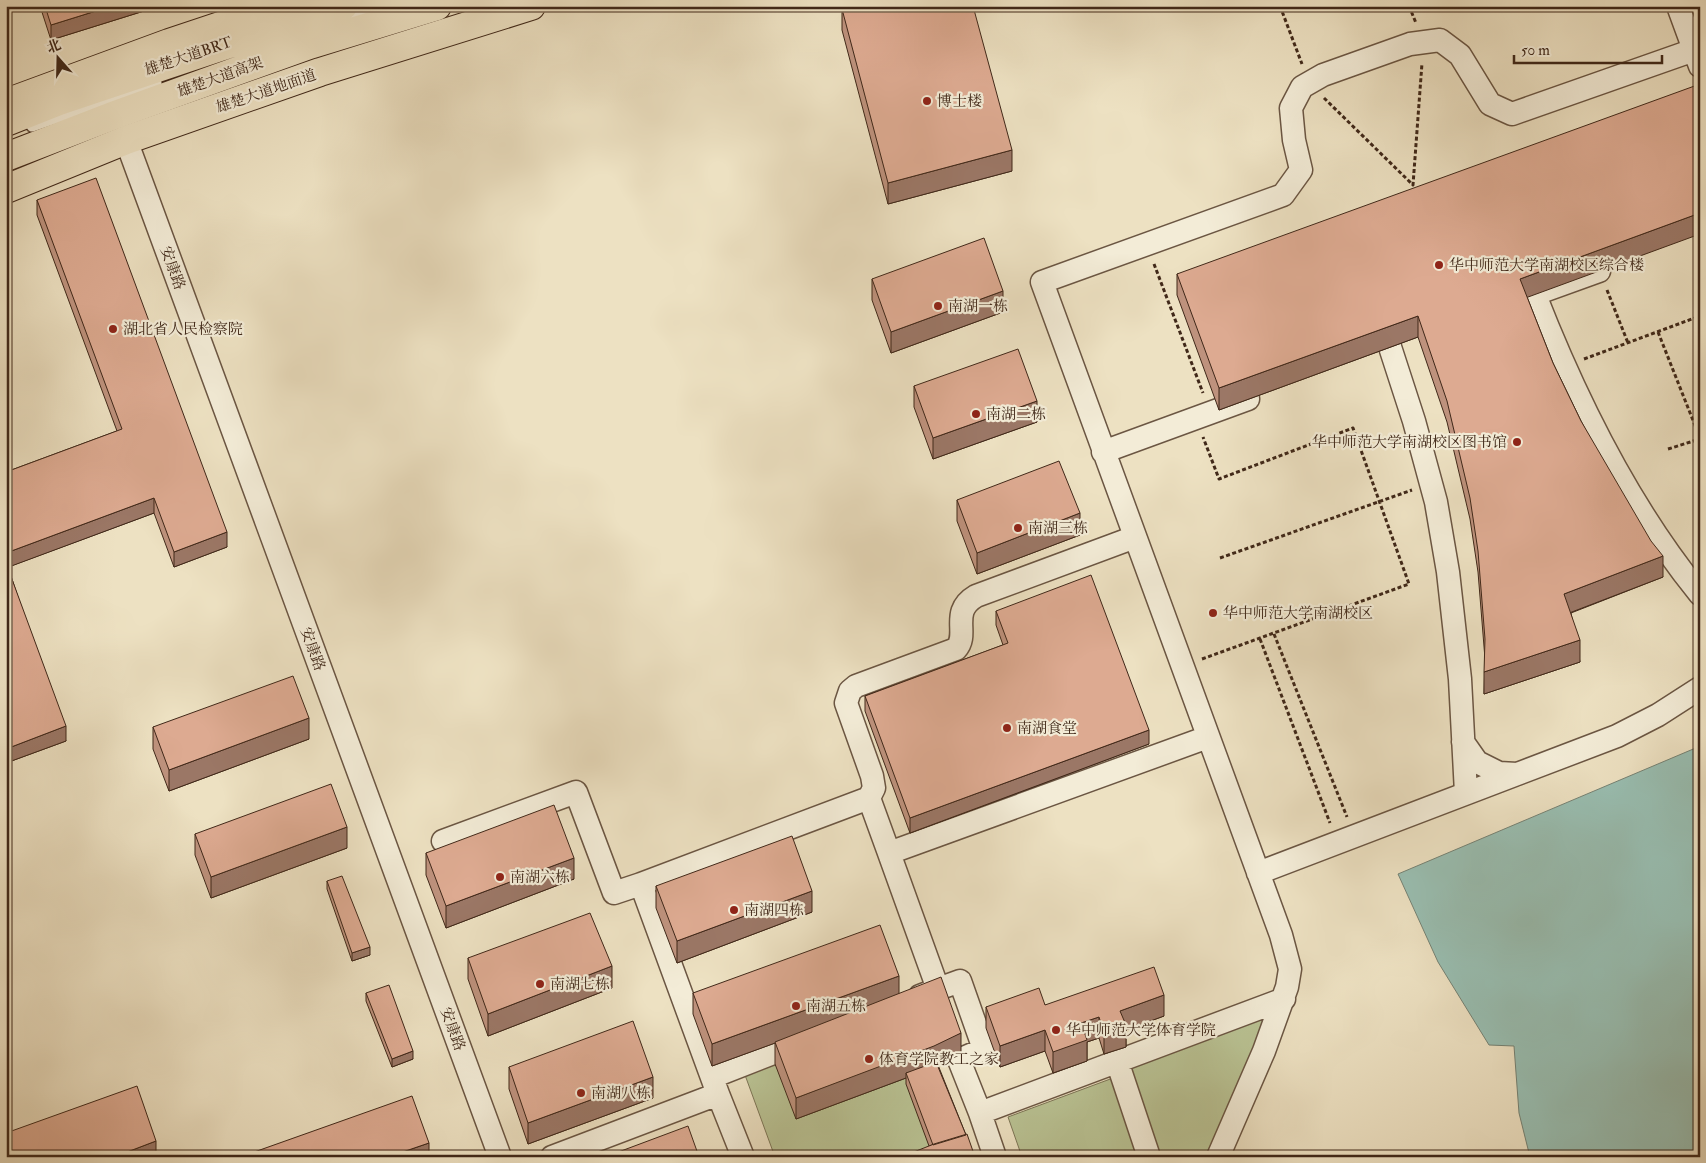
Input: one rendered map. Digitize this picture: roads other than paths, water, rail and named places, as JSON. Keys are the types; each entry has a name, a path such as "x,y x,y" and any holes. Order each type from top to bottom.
{"main road":[{"path":"6,103 169,43 280,6"},
{"name":"雄楚大道高架","path":"6,158 115,115 309,45 437,6"},
{"name":"雄楚大道地面道","path":"6,189 126,140 320,72 532,6"},
{"name":"雄楚大道高架","path":"12,122 59,101 336,15"}],"street":[{"path":"1218,1157 1264,1051 1284,998 1290,969 1281,936 1042,282 1090,274 1147,244 1283,195 1300,170 1294,140 1291,108 1302,87 1332,72 1410,44 1440,40 1460,55 1490,104 1512,114 1697,58 1678,6"},
{"name":"安康路","path":"126,140 500,1157"},
{"path":"1480,314 1600,271"},
{"path":"1534,295 1564,367 1593,428 1632,496 1681,571 1700,594"},
{"path":"1390,347 1414,420 1431,484 1448,572 1460,679 1466,793"},
{"path":"1104,452 1264,393"},
{"path":"443,841 576,792 614,893 869,798 874,788 872,776 846,702 850,691 856,686 956,650 960,645 961,639 960,618 962,612 966,604 976,596 1135,537"},
{"path":"1258,873 1617,736 1658,715 1700,688"},
{"path":"889,853 1208,736"},
{"path":"1463,742 1477,762 1498,773 1517,774"},
{"path":"869,798 938,989"},
{"path":"640,884 743,1157"},
{"path":"902,1003 960,982 984,1049 960,1060 996,1157"},
{"path":"980,1113 1284,998"},
{"path":"552,1157 715,1085 820,1035"},
{"path":"1117,1061 1149,1157"}],"lane":[{"path":"336,15 380,6"},
{"name":"雄楚大道BRT","path":"12,122 164,80"}],"water":[{"path":"1698,747 1700,750 1700,1157 1530,1157 1519,1113 1514,1046 1489,1045 1438,962 1398,874"}],"place":[{"name":"博士楼","path":"927,101"},
{"name":"华中师范大学南湖校区综合楼","path":"1439,265"},
{"name":"南湖一栋","path":"938,306"},
{"name":"湖北省人民检察院","path":"113,329"},
{"name":"南湖二栋","path":"976,414"},
{"name":"华中师范大学南湖校区图书馆","path":"1517,442"},
{"name":"南湖三栋","path":"1018,528"},
{"name":"华中师范大学南湖校区","path":"1213,613"},
{"name":"南湖食堂","path":"1007,728"},
{"name":"南湖六栋","path":"500,877"},
{"name":"南湖四栋","path":"734,910"},
{"name":"南湖七栋","path":"540,984"},
{"name":"南湖五栋","path":"796,1006"},
{"name":"华中师范大学体育学院","path":"1056,1030"},
{"name":"体育学院教工之家","path":"869,1059"},
{"name":"南湖八栋","path":"581,1093"}]}
